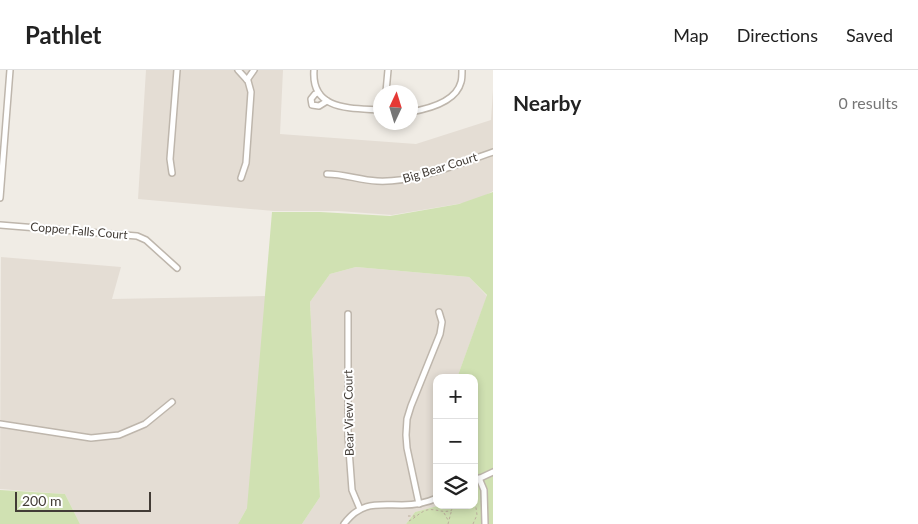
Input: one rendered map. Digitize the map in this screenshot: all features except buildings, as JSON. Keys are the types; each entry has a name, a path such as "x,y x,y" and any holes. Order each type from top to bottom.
{"street":[{"path":"0,198 2,146 10,70"},
{"path":"172,173 170,159 177,70"},
{"path":"238,70 247,80 251,92 246,163 241,178"},
{"path":"247,80 254,70"},
{"path":"314,70 314,83 318,93 327,101 342,107 373,109"},
{"path":"387,85 388,70"},
{"path":"418,110 441,103 452,96 461,83 462,70"},
{"path":"318,93 311,98 312,105 319,106 327,101"},
{"name":"Big Bear Court","path":"327,174 339,174 360,180 378,182 402,181 493,152"},
{"name":"Copper Falls Court","path":"0,225 137,236 146,240 158,253 177,268"},
{"path":"420,504 407,448 407,420 440,334 442,322 439,312"},
{"name":"Bear View Court","path":"348,314 348,436 352,490 360,509"},
{"path":"0,424 91,438 119,435 145,424 172,402"},
{"path":"478,479 493,472"},
{"path":"478,481 484,490 485,524"},
{"path":"344,524 352,514 375,504 420,504 433,499"}],"path":[{"path":"473,524 477,515 476,509"},
{"path":"409,521 428,510 443,512 452,510"},
{"path":"448,524 452,510"},
{"path":"443,512 448,520"},
{"path":"408,516 416,516"}],"shaded area":[{"path":"146,70 283,70 280,134 416,144 491,120 493,90 493,191 476,201 392,215 338,211 274,211 138,199"},
{"path":"1,257 121,267 112,299 267,296 253,508 247,508 238,524 80,524 65,494 0,489"},
{"path":"356,267 469,277 487,296 458,374 433,374 433,507 415,512 406,524 302,524 320,497 310,302 330,274"}],"green space":[{"path":"493,192 493,524 406,524 415,512 433,507 433,509 478,509 478,374 458,374 487,295 469,277 356,267 330,274 310,302 320,497 302,524 238,524 247,508 272,212 320,212 390,216 459,204"},
{"path":"0,490 65,494 80,524 0,524"}]}
